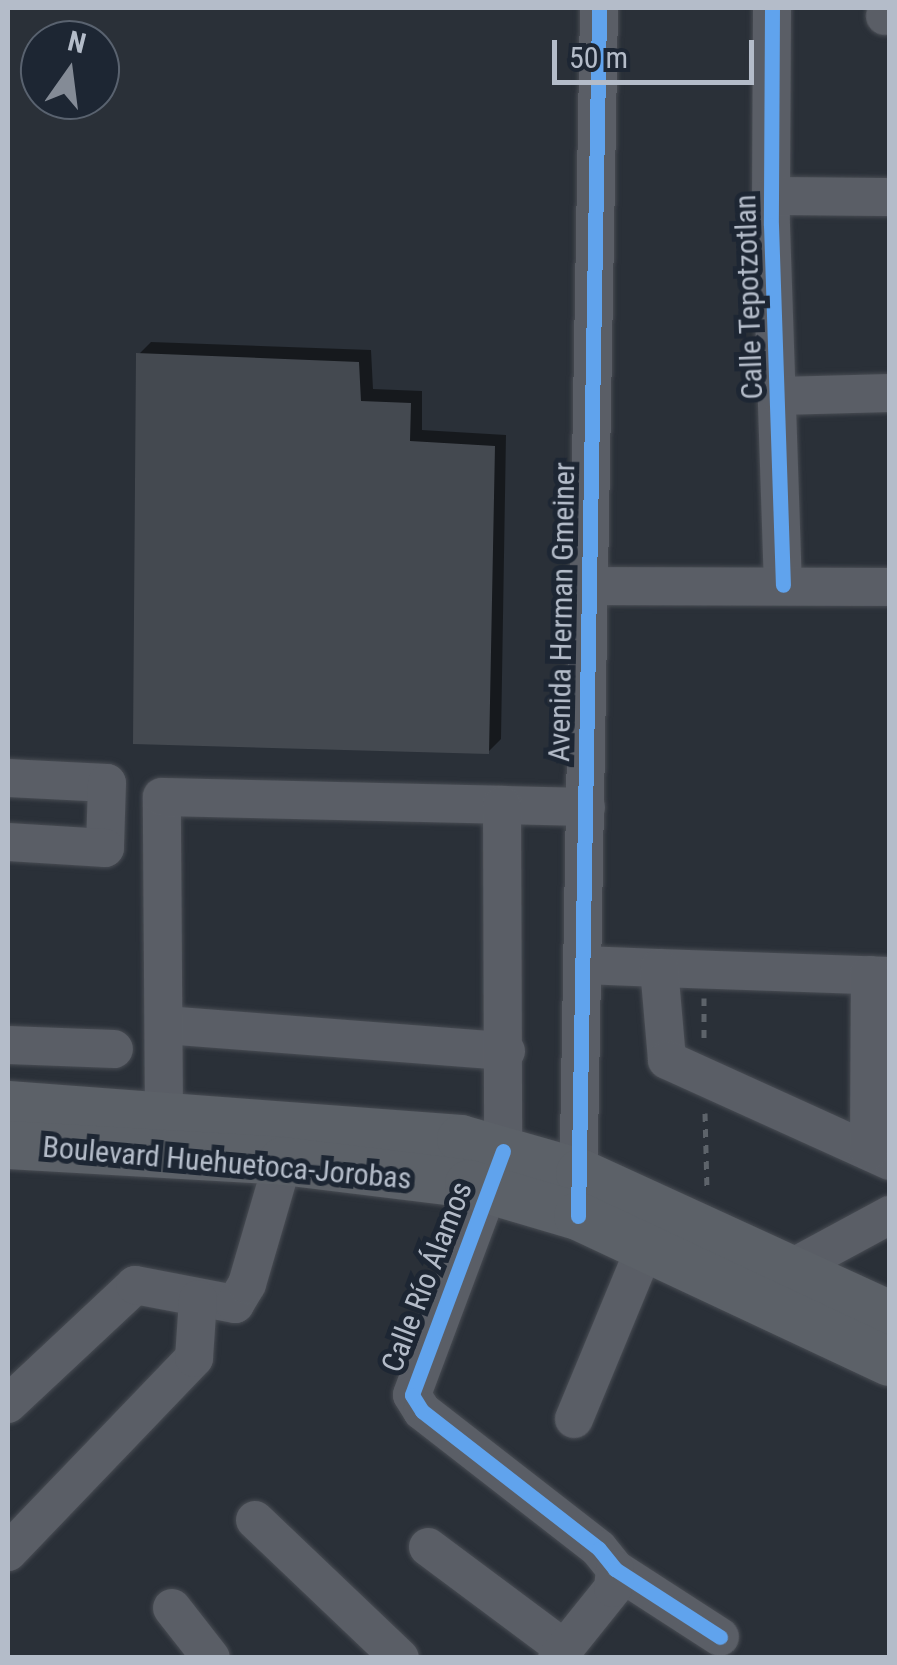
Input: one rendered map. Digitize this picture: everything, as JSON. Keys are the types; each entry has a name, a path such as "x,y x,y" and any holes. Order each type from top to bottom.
{"main road":[{"name":"Boulevard Huehuetoca-Jorobas","path":"8,1105 461,1140 496,1171"},
{"name":"Boulevard Huehuetoca-Jorobas","path":"8,1146 496,1171 579,1195 790,1269 890,1315"},
{"name":"Boulevard Huehuetoca-Jorobas","path":"579,1195 645,1248 890,1362"}],"street":[{"name":"Avenida Herman Gmeiner","path":"579,1195 599,8"},
{"name":"Calle Tepotzotlan","path":"772,8 772,196 783,586"},
{"path":"772,196 890,197"},
{"path":"780,396 890,393"},
{"path":"590,586 890,587"},
{"path":"8,778 107,783 162,797 586,807"},
{"path":"8,842 104,848 107,783"},
{"path":"162,797 164,1116"},
{"path":"496,1171 506,1051 502,805"},
{"path":"584,965 880,975 879,1156 667,1060 659,968"},
{"path":"165,1025 506,1051"},
{"path":"8,1045 114,1049"},
{"path":"8,1404 134,1286 235,1304 247,1284 283,1161"},
{"name":"Calle Río Álamos","path":"496,1171 412,1395 422,1411 600,1548 615,1569"},
{"path":"790,1269 890,1215"},
{"path":"574,1420 645,1248"},
{"path":"8,1552 194,1358 198,1300"},
{"path":"255,1520 377,1650"},
{"path":"428,1547 574,1655 589,1620 612,1588 615,1569 720,1637"},
{"path":"172,1608 199,1653"}],"building":[{"path":"136,353 359,362 361,401 411,403 410,441 495,446 489,754 133,744"}],"cycle path":[{"path":"578,1216 599,8"},
{"path":"772,8 771,225 783,585"},
{"path":"503,1151 412,1395 422,1411 599,1549 615,1569 720,1637"}]}
